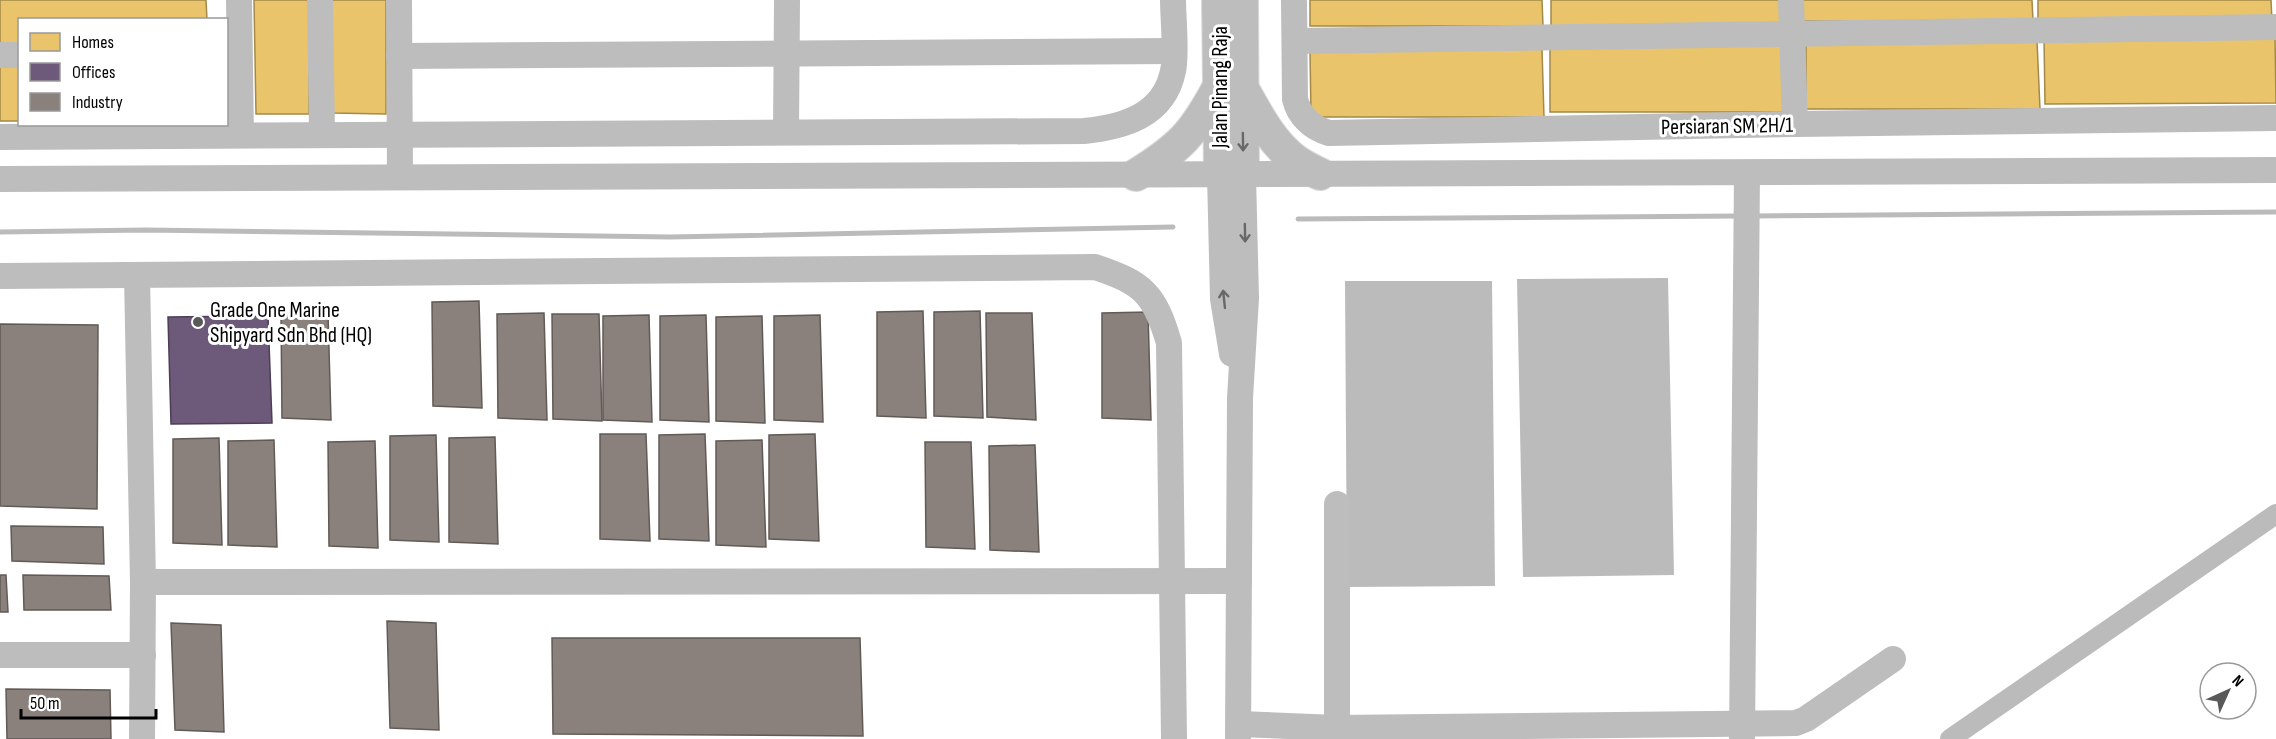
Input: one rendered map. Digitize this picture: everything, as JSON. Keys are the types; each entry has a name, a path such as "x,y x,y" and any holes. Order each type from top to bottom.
{"main road":[{"name":"Jalan Pinang Raja","path":"1218,0 1231,86 1232,175"},
{"path":"1136,175 1166,157 1181,143 1231,86 1242,0"},
{"path":"1231,86 1294,160 1320,174"}],"street":[{"path":"239,0 233,54 241,135"},
{"path":"320,0 322,134"},
{"path":"399,0 400,177"},
{"path":"786,132 787,0"},
{"path":"0,137 1084,131 1113,128 1138,119 1162,98 1174,70 1173,0"},
{"name":"Persiaran SM 2H/1","path":"1294,0 1297,108 1318,130 1329,133 2276,118"},
{"path":"1791,0 1795,124"},
{"path":"1295,41 2276,27"},
{"path":"399,56 1173,51"},
{"path":"0,55 18,55"},
{"path":"0,179 2276,170"},
{"path":"1742,732 1747,172"},
{"path":"1232,175 1223,299 1240,398 1238,731 1337,734 1742,732 1796,723 1806,719 1893,659"},
{"path":"0,276 1095,267 1125,277 1149,295 1162,319 1169,343 1174,739"},
{"path":"137,275 143,582 142,739"},
{"path":"1337,504 1337,734"},
{"path":"143,582 1239,581"},
{"path":"0,655 143,654"}],"shaded area":[{"path":"1668,278 1674,575 1523,577 1517,279"},
{"path":"1345,281 1492,281 1495,586 1347,587"}],"building: Homes":[{"path":"0,0 206,0 207,18 18,18 18,45 0,45"},
{"path":"254,0 309,0 309,114 256,114"},
{"path":"330,0 386,0 386,114 332,113"},
{"path":"1310,0 1542,0 1543,26 1310,26"},
{"path":"1551,0 1783,0 1784,27 1551,27"},
{"path":"1800,0 2032,0 2033,21 1800,21"},
{"path":"2038,0 2271,0 2272,21 2038,21"},
{"path":"2275,36 2276,103 2045,104 2044,37"},
{"path":"2037,41 2040,109 1806,109 1806,42"},
{"path":"1781,45 1784,112 1550,112 1550,46"},
{"path":"1542,49 1544,117 1311,117 1310,50"},
{"path":"0,62 18,62 18,121 0,121"}],"building: Offices":[{"path":"268,316 272,423 171,424 168,317"}],"building: Industry":[{"path":"479,301 482,408 433,406 432,302"},
{"path":"923,311 926,418 877,416 877,312"},
{"path":"980,311 983,418 934,416 934,312"},
{"path":"1148,312 1151,420 1102,418 1102,313"},
{"path":"281,313 328,313 331,420 282,418"},
{"path":"544,313 547,420 498,418 497,314"},
{"path":"986,313 1032,313 1036,420 987,417"},
{"path":"552,314 599,314 602,421 553,419"},
{"path":"649,315 652,422 603,420 603,316"},
{"path":"706,315 709,422 660,420 660,316"},
{"path":"820,315 823,422 774,420 774,316"},
{"path":"762,316 765,423 716,421 716,317"},
{"path":"0,324 98,325 97,509 0,506"},
{"path":"600,434 646,434 650,541 600,539"},
{"path":"705,434 709,541 659,539 659,435"},
{"path":"815,434 819,541 769,539 769,435"},
{"path":"436,435 439,542 390,540 390,436"},
{"path":"495,437 498,544 449,542 449,438"},
{"path":"219,438 222,545 173,543 173,439"},
{"path":"274,440 277,547 228,545 228,441"},
{"path":"762,440 766,547 716,545 716,441"},
{"path":"375,441 378,548 329,546 328,442"},
{"path":"925,442 971,442 975,549 926,547"},
{"path":"1035,445 1039,552 990,550 989,446"},
{"path":"11,526 103,527 104,564 12,561"},
{"path":"0,575 6,575 8,612 0,612"},
{"path":"23,575 109,576 111,610 24,610"},
{"path":"387,621 436,623 439,730 390,728"},
{"path":"171,623 221,625 224,732 175,730"},
{"path":"552,638 860,638 863,736 553,734"},
{"path":"6,689 110,690 111,739 7,739"}],"waterway":[{"path":"1753,216 2276,212"},
{"path":"1298,219 1740,216"},
{"path":"0,232 146,230 670,237 1173,227"},
{"path":"1950,739 2276,514"}],"place":[{"name":"Grade One Marine Shipyard Sdn Bhd (HQ)","path":"198,322"}]}
